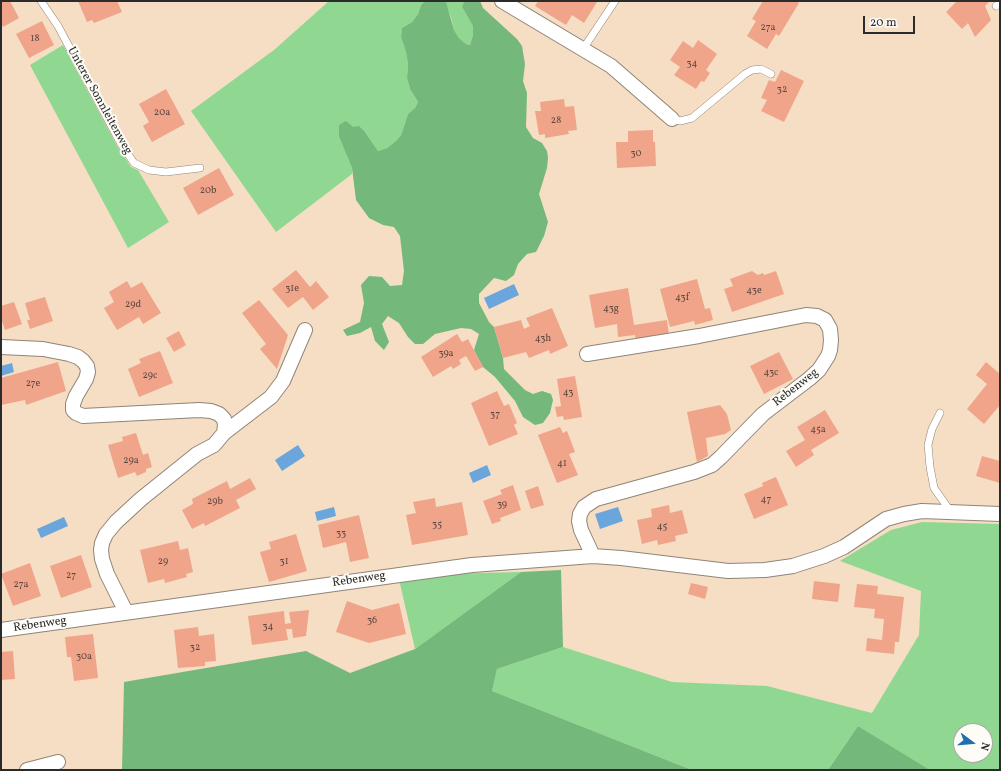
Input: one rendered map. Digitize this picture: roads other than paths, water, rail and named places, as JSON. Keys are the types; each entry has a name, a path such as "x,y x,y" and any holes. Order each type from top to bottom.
{"street":[{"path":"502,1 611,66 672,119"},
{"name":"Rebenweg","path":"587,354 699,336 806,314 817,316 825,320 830,329 831,340 828,356 819,370 809,380 763,414 712,465 694,472 601,498 584,507 580,514 579,521 581,530 593,556"},
{"path":"126,612 107,574 102,559 101,550 106,534 116,522 141,499 197,454 214,445 224,433 271,397 283,381 305,330"},
{"path":"1,347 43,349 69,354 78,357 83,361 87,366 88,372 86,379 76,396 73,404 73,410 83,416 199,410 211,411 224,418 224,433"},
{"name":"Rebenweg","path":"1,630 472,565 593,556 728,571 765,570 793,566 824,556 844,547 871,528 904,514 922,511 1000,514"},
{"path":"27,770 58,762"}],"lane":[{"name":"Unterer Sonnleitenweg","path":"41,1 58,26 121,144 134,163 149,170 166,172 200,168"},
{"path":"583,49 615,1"},
{"path":"672,119 680,121 692,118 745,74 752,70 761,69 771,74"},
{"path":"940,413 932,429 928,445 930,467 934,488 951,512"}],"water":[{"path":"514,284 519,295 489,309 484,298"},
{"path":"12,363 14,372 1,376 1,366"},
{"path":"298,445 305,456 282,471 275,460"},
{"path":"487,465 491,475 473,483 469,473"},
{"path":"334,507 336,516 317,521 315,512"},
{"path":"618,507 623,521 600,529 595,514"},
{"path":"64,517 68,526 41,538 37,529"}]}
